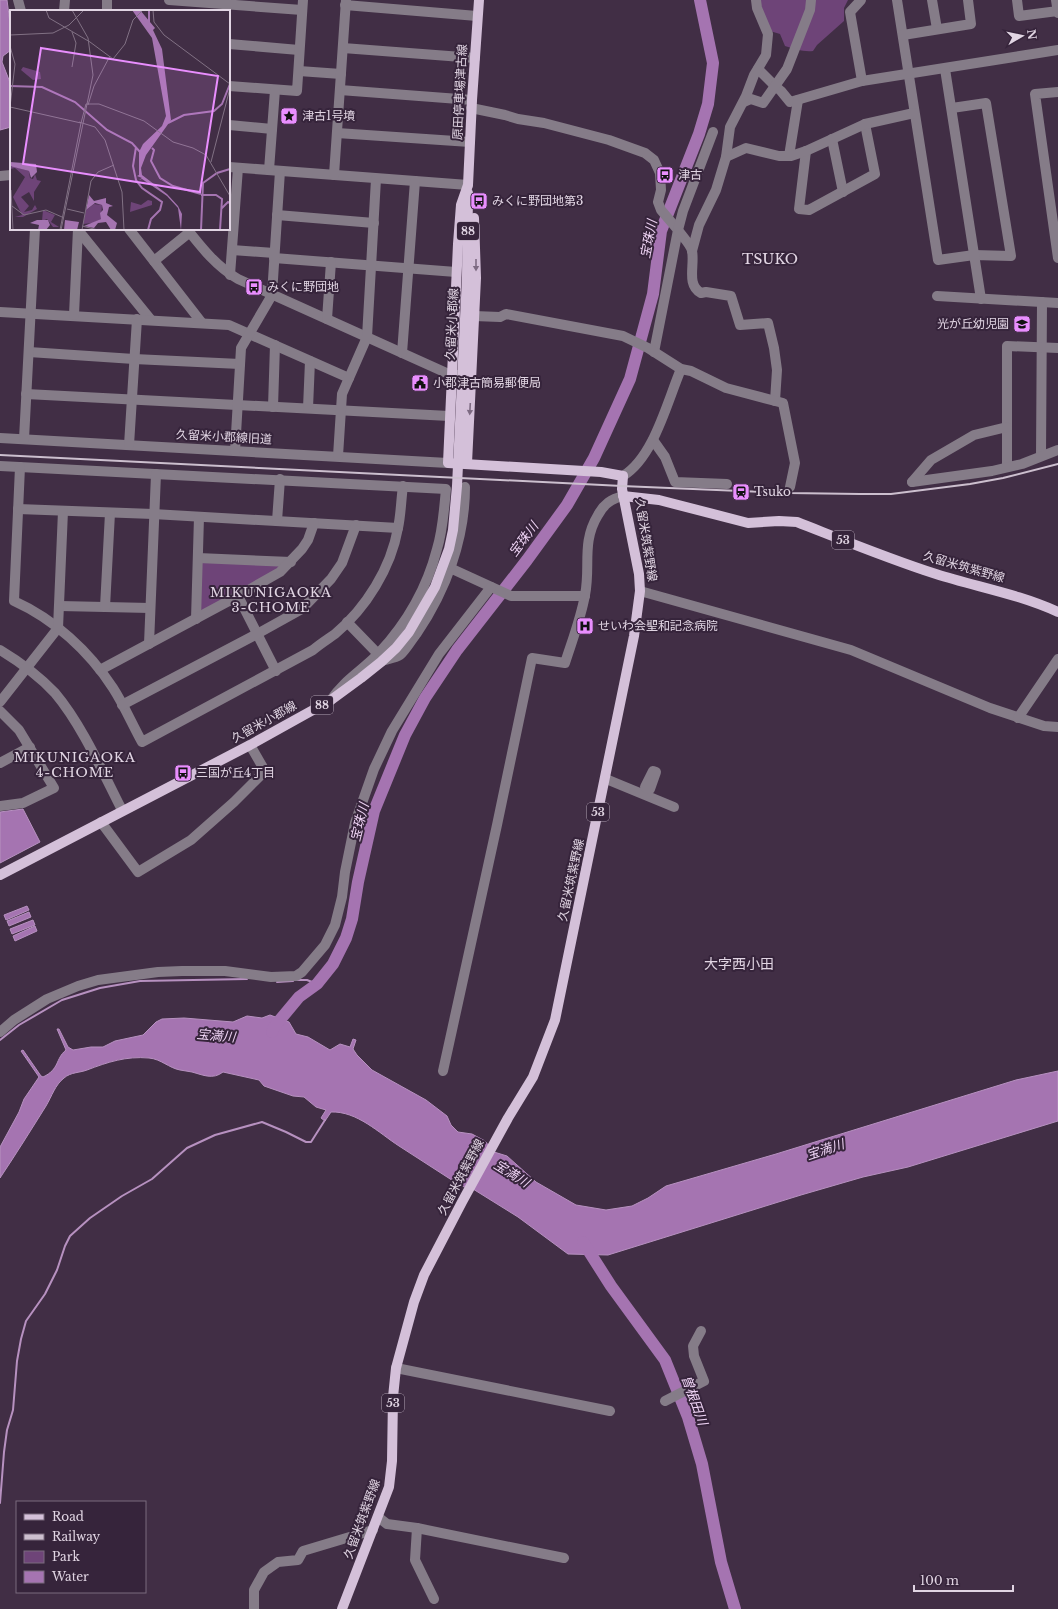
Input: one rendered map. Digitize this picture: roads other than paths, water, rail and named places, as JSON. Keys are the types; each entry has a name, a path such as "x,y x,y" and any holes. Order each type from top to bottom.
{"main road":[{"name":"原田停車場津古線","path":"448,463 456,272 461,205 468,185 479,0"},
{"name":"久留米小郡線","path":"0,875 122,810 250,745 330,700 379,658 396,648 409,632 423,609 442,571 453,530 470,314 468,185"},
{"path":"467,463 471,375 470,314"},
{"path":"448,463 601,472 623,476 623,496"},
{"name":"久留米筑紫野線","path":"342,1609 389,1487 391,1477 393,1397 396,1368 414,1302 424,1275 462,1202 508,1118 533,1077 555,1020 606,779 634,636 640,591 639,574 623,496 659,500 748,523 779,521 797,522 936,574 1038,603 1058,612"}],"street":[{"path":"18,0 21,10"},
{"path":"64,10 65,0"},
{"path":"106,10 107,0"},
{"path":"169,0 198,4 302,5 297,91 230,86"},
{"path":"756,0 757,8 768,34 766,55 758,69 744,102 730,127 726,157 716,190 699,225 692,251 693,282 696,291 701,293 706,292 731,296 740,325 768,323 777,370 775,401"},
{"path":"744,102 751,99 763,103 787,70 810,10 811,0"},
{"path":"861,0 850,12 862,81"},
{"path":"897,0 938,260 974,254 1011,256 986,103 952,108"},
{"path":"932,0 937,30"},
{"path":"903,35 971,24 968,0"},
{"path":"1017,0 1019,16 1058,12 1056,0"},
{"path":"334,175 346,3 477,16"},
{"path":"230,44 300,50"},
{"path":"342,48 475,58"},
{"path":"758,69 782,91 790,102 862,81 1058,50"},
{"path":"945,69 981,299"},
{"path":"298,71 341,74"},
{"path":"269,170 275,90"},
{"path":"340,90 472,104 518,119 544,123 609,140 645,153 654,160 660,173 662,190 658,202 661,210 677,228 692,251"},
{"path":"1058,92 1034,94 1058,258"},
{"path":"789,156 798,100"},
{"path":"726,157 746,148 779,156 789,156 806,151 865,124 914,113"},
{"path":"806,151 800,209 809,210 875,174 865,124"},
{"path":"230,125 272,129"},
{"path":"651,350 677,228 713,132"},
{"path":"336,133 470,142"},
{"path":"832,139 843,192"},
{"path":"230,275 234,168 468,185"},
{"path":"235,451 236,406 241,348 272,295 280,171"},
{"path":"0,176 10,175"},
{"path":"338,456 342,394 367,338 376,178"},
{"path":"402,353 416,181"},
{"path":"277,215 374,223"},
{"path":"24,439 36,230"},
{"path":"74,315 78,230"},
{"path":"78,230 150,320"},
{"path":"130,230 202,323"},
{"path":"154,261 188,231 213,260 230,275 451,375 471,375"},
{"path":"232,250 370,266 456,272"},
{"path":"327,319 331,262"},
{"path":"937,296 1058,302"},
{"path":"1041,456 1042,302"},
{"path":"0,312 229,325 349,378"},
{"path":"470,314 500,317 506,314 623,336 651,350 680,369 691,371 726,388 783,403 795,463 790,487"},
{"path":"129,445 137,319"},
{"path":"273,407 275,345"},
{"path":"1007,467 1007,346 1058,348"},
{"path":"29,352 240,364"},
{"path":"308,408 310,361"},
{"path":"623,476 630,472 642,458 653,440 680,369"},
{"path":"26,394 449,416"},
{"path":"1007,427 974,434 931,460 912,482 992,471 1022,464 1058,450"},
{"name":"久留米小郡線旧道","path":"0,438 448,463"},
{"path":"653,440 665,457 675,482 727,484"},
{"path":"0,466 280,479 446,489 443,523 428,577 420,596 379,658"},
{"path":"20,467 14,601 29,608 58,628 71,639 100,670 122,705 142,742 313,650 347,622 375,586 386,564 398,528 403,486"},
{"path":"149,644 153,514 156,474"},
{"path":"277,521 280,479"},
{"path":"379,658 400,654 431,613 450,568 459,539 465,507 465,487"},
{"path":"443,1071 532,658 565,663 585,596 588,579 588,538 591,527 603,507 612,498 623,496"},
{"path":"18,509 153,514 398,528"},
{"path":"0,702 58,628 63,511"},
{"path":"105,607 110,513"},
{"path":"196,619 199,517"},
{"path":"100,670 280,572 291,562 308,540 314,523"},
{"path":"122,705 258,634 302,609 327,584 342,563 356,525"},
{"path":"198,558 291,562"},
{"path":"450,568 511,596 585,596"},
{"path":"0,1032 14,1020 48,999 78,986 98,980 127,975 174,971 225,972 271,977 296,976 302,972 325,945 335,925 354,823 374,769 392,731 439,654 493,588"},
{"path":"640,591 852,650 1018,718 1044,726 1058,727"},
{"path":"238,596 276,670"},
{"path":"60,606 150,608"},
{"path":"347,622 379,658"},
{"path":"0,650 28,668 55,694 73,719 122,810"},
{"path":"1018,718 1058,659"},
{"path":"0,711 19,730 54,788 23,803 0,806"},
{"path":"101,822 138,872 191,840 234,802 265,771 250,745"},
{"path":"0,763 30,747"},
{"path":"606,779 646,791 674,807"},
{"path":"665,1401 704,1381 694,1356 693,1346 701,1331"},
{"path":"396,1368 610,1411"},
{"path":"378,1517 387,1524 417,1528 564,1558"},
{"path":"417,1528 415,1560 434,1599"},
{"path":"254,1609 254,1590 264,1572 278,1562 298,1560 303,1551 373,1530"}],"water":[{"path":"0,0 7,0 10,23 10,51 3,56 2,62 10,82 10,127 0,130"},
{"path":"23,809 40,842 0,863 0,812"},
{"path":"27,906 29,910 6,920 4,915"},
{"path":"29,912 31,917 9,926 7,921"},
{"path":"33,920 35,925 12,934 10,929"},
{"path":"35,926 37,931 15,941 13,936"},
{"name":"宝満川","path":"270,1015 289,1022 296,1034 308,1037 330,1050 340,1044 350,1047 353,1039 356,1040 353,1049 372,1070 426,1100 447,1116 451,1125 458,1132 472,1134 485,1141 494,1152 507,1156 536,1182 576,1205 606,1210 632,1206 648,1198 666,1186 776,1154 1016,1080 1058,1071 1058,1121 908,1167 863,1177 801,1195 608,1255 568,1254 518,1217 473,1189 461,1186 359,1119 350,1115 331,1112 325,1121 321,1118 326,1110 316,1107 304,1097 293,1096 264,1086 259,1080 223,1072 215,1076 208,1076 176,1069 149,1058 133,1058 110,1062 72,1074 61,1081 0,1178 0,1147 19,1112 24,1099 39,1077 21,1051 23,1050 41,1076 43,1077 48,1074 55,1067 60,1057 66,1050 57,1029 59,1029 68,1047 73,1050 103,1047 115,1041 143,1035 156,1022 162,1019 184,1018 233,1022 247,1016 262,1018"}],"waterway":[{"name":"宝珠川","path":"272,1032 274,1027 299,997 317,984 333,964 346,938 352,919 358,882 374,811 405,735 425,698 457,650 527,560 567,505 594,458 630,379 653,294 661,231 699,134 708,104 713,63 700,0"},
{"path":"0,1040 19,1025 62,1000 100,988 140,981 247,979"},
{"path":"297,980 307,980 317,984"},
{"path":"277,982 293,981"},
{"path":"0,1503 4,1452 7,1430 13,1410 17,1361 21,1339 26,1321 45,1294 57,1270 70,1236 90,1218 122,1196 152,1179 187,1148 215,1135 262,1122 306,1142 311,1142 325,1120"},
{"name":"曽根田川","path":"583,1242 611,1286 665,1360 688,1417 702,1464 721,1562 735,1609"}],"railway":[{"path":"0,455 622,486 789,493 860,494 891,494 970,484 1003,478 1058,464"}],"place":[{"name":"津古1号墳","path":"289,116"},
{"name":"津古","path":"665,175"},
{"name":"みくに野団地第3","path":"479,201"},
{"name":"みくに野団地","path":"254,287"},
{"name":"光が丘幼児園","path":"1022,324"},
{"name":"小郡津古簡易郵便局","path":"420,383"},
{"name":"Tsuko","path":"741,492"},
{"name":"せいわ会聖和記念病院","path":"585,626"},
{"name":"三国が丘4丁目","path":"183,773"}],"district":[{"name":"TSUKO","path":"770,259"},
{"name":"MIKUNIGAOKA 3-CHOME","path":"271,600"},
{"name":"MIKUNIGAOKA 4-CHOME","path":"75,764"},
{"name":"大字西小田","path":"739,964"}]}
